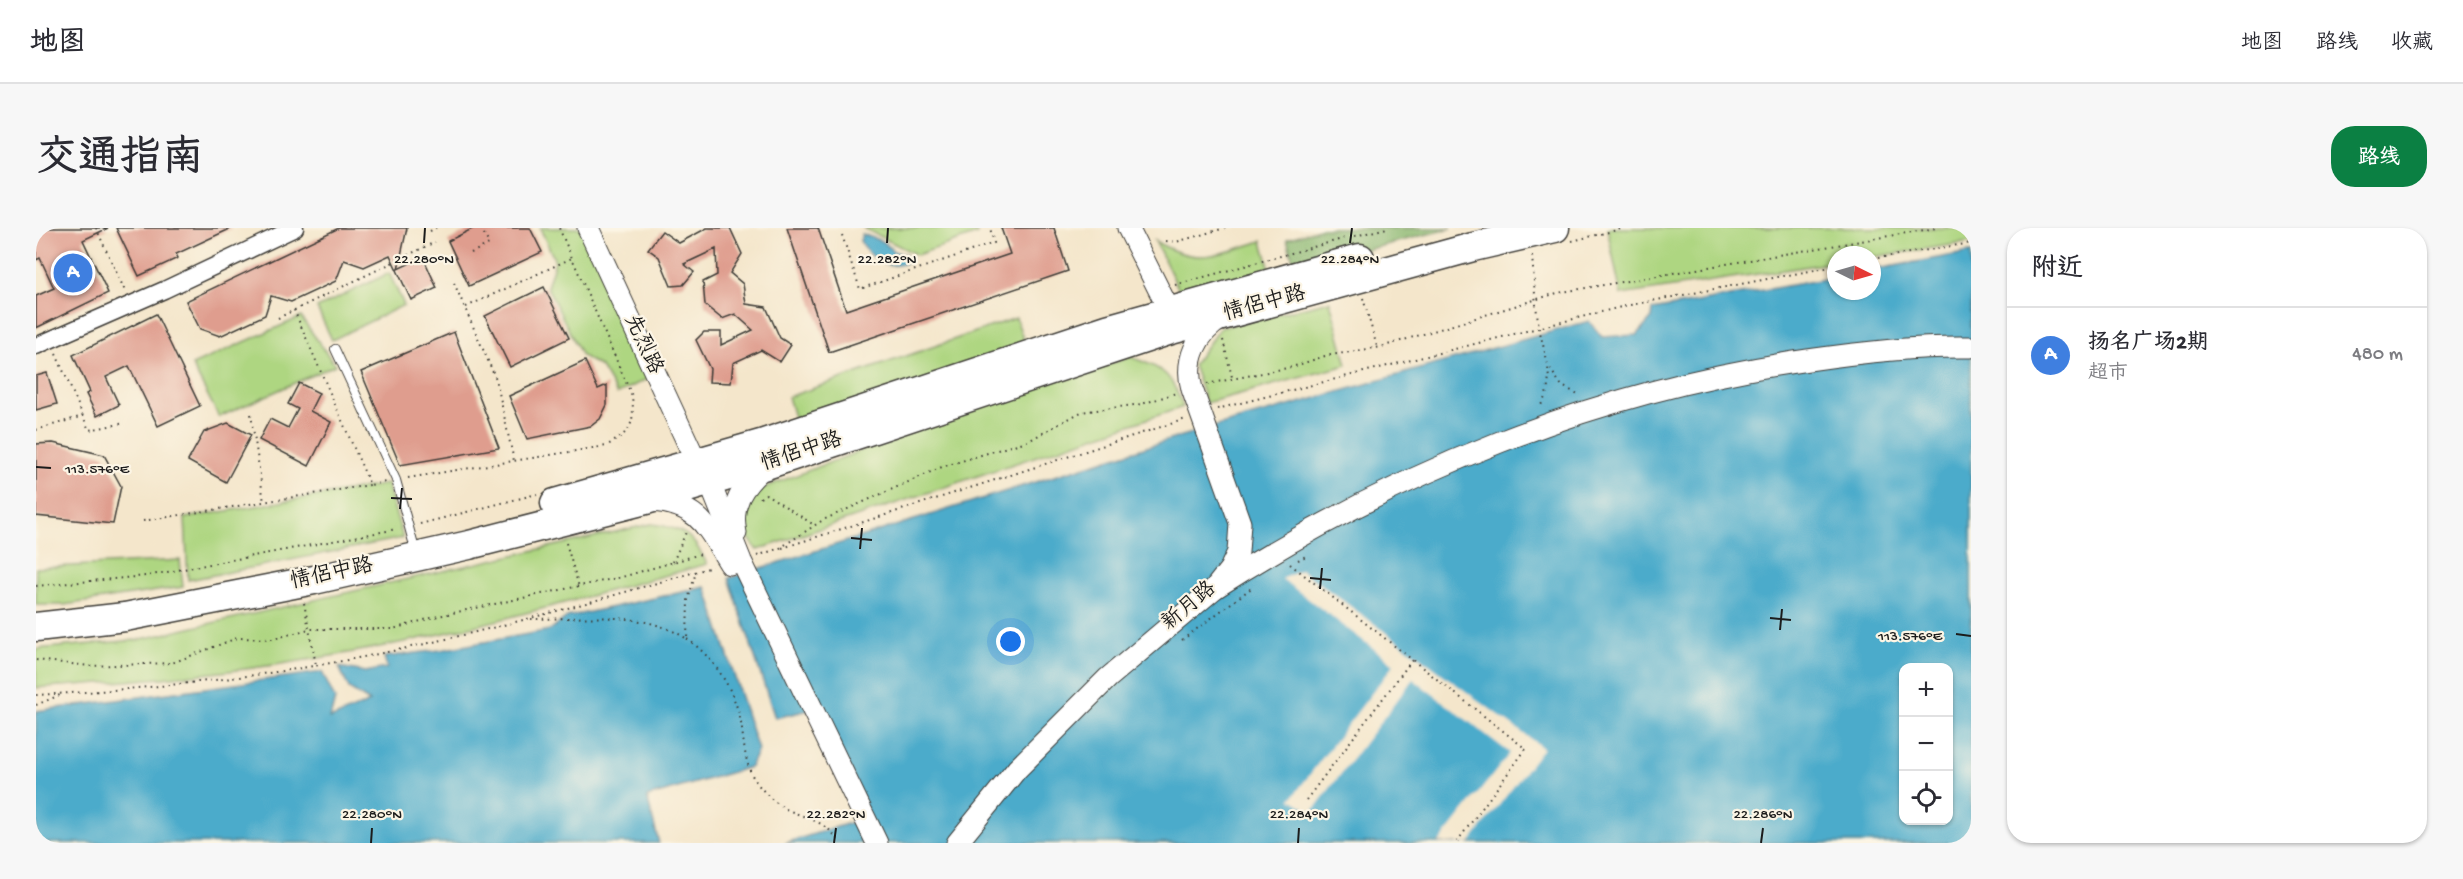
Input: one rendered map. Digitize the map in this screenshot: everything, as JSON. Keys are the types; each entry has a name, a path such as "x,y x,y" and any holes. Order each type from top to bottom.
{"highway":[{"name":"情侶中路","path":"36,608 64,608 192,588 413,542 646,500 700,476 761,444 1164,300 1472,228"},
{"name":"情侶中路","path":"36,627 136,615 640,480 700,476 766,465 1114,348 1473,247 1556,228"}],"street":[{"path":"43,343 131,305 295,228"},
{"name":"先烈路","path":"588,228 700,476 724,563"},
{"path":"1128,228 1164,300"},
{"name":"新月路","path":"957,843 1017,769 1108,678 1215,588 1230,569 1238,552 1240,523 1192,389 1190,365 1195,346 1208,328 1225,316"},
{"path":"1215,588 1283,544 1416,476 1582,412 1700,378 1792,362 1857,353 1971,347"},
{"path":"766,465 746,483 735,505 724,563 877,843"},
{"path":"646,500 669,502 693,513 703,522 865,843"}],"lane":[{"path":"335,350 396,480 413,542"}],"path":[{"path":"96,228 131,305"},
{"path":"430,231 436,228"},
{"path":"471,252 489,244 482,228"},
{"path":"143,521 606,446 630,428 634,416 632,396 559,228"},
{"path":"842,235 860,289 994,243 990,228"},
{"path":"1166,241 1183,241 1225,228"},
{"path":"1164,300 1387,228"},
{"path":"780,548 823,520 942,467 1030,440 1081,412 1142,404 1224,379 1292,367 1325,356 1377,348 1536,299 1622,281 1936,228"},
{"path":"278,318 435,242"},
{"path":"1881,258 1971,243"},
{"path":"1531,251 1539,328 1548,366 1549,386 1538,411"},
{"path":"465,308 572,258"},
{"path":"36,695 136,690 316,665 379,654 525,620 780,548 1202,416 1625,306 1827,268"},
{"path":"454,282 496,379 514,461"},
{"path":"1363,298 1377,348"},
{"path":"294,310 370,485"},
{"path":"43,343 89,430 125,423"},
{"path":"1548,366 1562,386 1583,396"},
{"path":"251,414 264,502"},
{"path":"36,430 83,416"},
{"path":"36,586 146,576 413,542 543,493"},
{"path":"36,660 90,666 172,663 237,638 273,639 309,629 393,629 438,616 622,577 706,552"},
{"path":"1282,568 1306,556"},
{"path":"1290,564 1526,749 1455,843"},
{"path":"687,639 688,600 697,572"},
{"path":"1177,644 1258,583"},
{"path":"303,600 316,665"},
{"path":"525,620 625,618 650,622 687,639 700,648 719,672 732,696 741,720 747,762 768,796 786,809 823,824 840,843"},
{"path":"1306,800 1412,660"},
{"path":"36,705 62,694"}],"green space":[{"path":"540,228 584,228 653,376 617,394 601,367 582,356 547,287 555,261"},
{"path":"863,228 975,228 977,234 917,255"},
{"path":"1322,228 1452,228 1295,268 1287,239"},
{"path":"1607,228 1971,228 1971,242 1881,256 1881,246 1827,246 1827,263 1621,295"},
{"path":"1155,241 1184,254 1208,256 1262,241 1272,277 1185,302"},
{"path":"389,273 404,305 332,340 317,308"},
{"path":"1330,301 1347,365 1206,403 1193,365 1220,328"},
{"path":"301,317 335,365 219,417 192,365"},
{"path":"1016,318 1027,350 797,427 788,397"},
{"path":"1131,357 1160,369 1170,379 1183,407 757,550 744,531 746,514 757,490 1016,392"},
{"path":"387,484 403,538 188,580 185,518"},
{"path":"651,524 672,528 686,535 697,546 707,564 508,618 357,651 205,674 36,688 36,649 137,640"},
{"path":"180,560 183,587 64,605 36,605 36,568"}],"water":[{"path":"862,234 884,242 893,251 906,255 907,262 893,265 880,261 860,241"},
{"path":"1971,252 1971,843 785,843 866,818 822,707 775,718 729,578 1182,436 1589,321 1602,337 1637,335 1652,318 1653,310 1827,279 1827,300 1881,300 1881,268"},
{"path":"706,587 758,750 750,767 647,797 659,843 36,843 36,711 322,672 335,699 330,719 370,702 349,689 339,667 365,672 387,668 384,657 440,650 550,630 567,617"}],"pier":[{"path":"1301,570 1543,748 1470,843 1439,843 1510,753 1413,679 1312,812 1291,799 1394,664 1282,579"}],"building":[{"path":"36,228 108,228 83,240 108,293 36,328 36,296 54,288 40,258 36,260"},
{"path":"116,228 232,228 176,254 178,258 139,276"},
{"path":"339,228 407,228 398,269 423,257 437,288 411,300 390,255 364,267 344,260 336,281 291,302 271,296 265,315 220,336 200,329 186,301"},
{"path":"474,228 530,228 542,252 469,286 448,241"},
{"path":"707,228 730,228 742,254 730,273 743,284 746,304 766,307 780,338 791,345 780,362 761,350 733,363 731,383 709,382 710,369 696,340 704,332 721,332 721,345 753,330 735,314 722,319 705,305 703,282 717,275 716,249 684,264 694,272 683,285 671,286 659,257 648,249 662,231 679,243"},
{"path":"787,228 818,228 846,310 1010,254 1001,228 1054,228 1068,271 829,352"},
{"path":"544,287 569,338 510,367 485,316"},
{"path":"156,314 200,406 158,426 129,366 106,377 119,405 97,416 86,394 90,392 73,355"},
{"path":"454,332 499,448 400,465 361,372"},
{"path":"585,361 598,389 607,385 607,405 600,419 591,426 527,439 509,396"},
{"path":"47,373 57,404 36,410 36,376"},
{"path":"299,383 319,393 310,411 331,422 309,466 259,440 270,419 288,428 298,409 288,404"},
{"path":"228,423 251,435 226,482 188,461 204,432"},
{"path":"53,443 104,455 121,486 113,524 36,516 36,444"}],"place":[{"name":"扬名广场2期","path":"73,273"}]}
